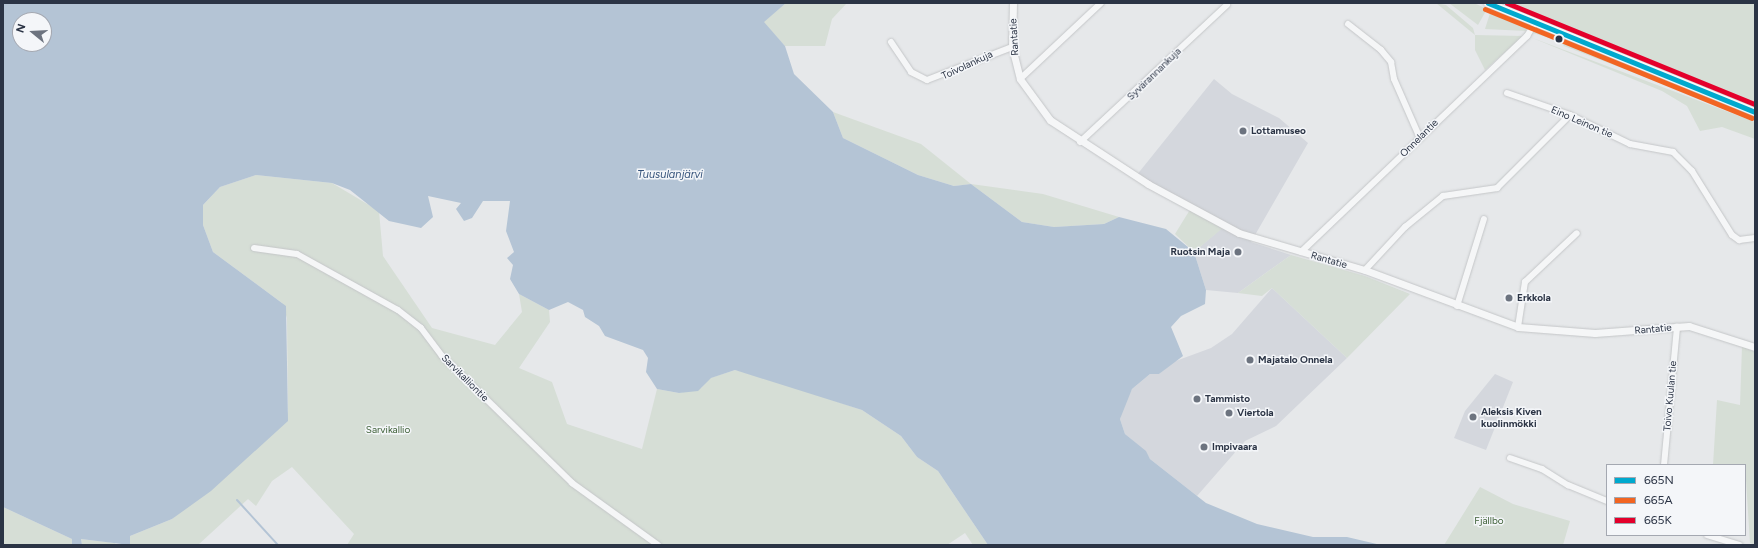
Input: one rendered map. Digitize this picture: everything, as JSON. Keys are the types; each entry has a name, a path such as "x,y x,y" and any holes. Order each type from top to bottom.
{"main road":[{"path":"1488,3 1755,112"}],"street":[{"name":"Rantatie","path":"1013,3 1012,47 1020,79 1050,120 1080,142 1223,225 1301,252 1366,270 1457,306 1518,327 1595,333 1677,327 1708,330 1755,346"},
{"path":"1020,79 1101,3"},
{"name":"Syvärannankuja","path":"1080,142 1227,5"},
{"name":"Onnelantie","path":"1301,252 1419,136 1527,36 1535,23"},
{"path":"1348,24 1381,50 1391,62 1400,97 1419,136"},
{"name":"Toivolankuja","path":"891,42 911,72 927,80 1012,47"},
{"name":"Eino Leinon tie","path":"1507,93 1570,115 1630,144 1673,152 1692,171 1732,235 1739,240 1755,238"},
{"path":"1366,270 1405,227 1443,196 1497,188 1570,115"},
{"path":"1457,306 1484,219"},
{"path":"1518,327 1525,282 1577,233"},
{"name":"Sarvikalliontie","path":"254,248 297,254 398,310 421,328 442,356 572,483 658,545"},
{"name":"Toivo Kuulan tie","path":"1664,464 1677,327"},
{"path":"1510,458 1542,469 1568,485 1606,501"},
{"path":"1710,536 1740,545"}],"shaded area":[{"path":"1214,79 1232,94 1279,118 1308,143 1251,242 1291,255 1238,293 1206,290 1194,252 1223,227 1136,176"},
{"path":"1272,288 1347,358 1276,426 1245,441 1197,496 1150,459 1145,451 1125,434 1120,419 1123,406 1132,389 1150,374 1159,374 1173,362 1211,348 1232,334"},
{"path":"1495,374 1513,382 1486,450 1454,438 1465,411"}],"green space":[{"path":"786,3 847,3 832,19 825,46 785,46 763,22"},
{"path":"1436,3 1446,5 1473,28 1475,35"},
{"path":"1449,3 1474,3 1487,9 1478,25"},
{"path":"1502,3 1755,3 1755,105 1645,61"},
{"path":"1491,10 1525,23 1526,31 1485,29"},
{"path":"1538,31 1555,38 1556,40 1533,33"},
{"path":"1475,35 1523,36 1485,70 1475,50"},
{"path":"1530,37 1755,122 1755,139 1722,127 1700,131 1687,106 1662,91"},
{"path":"1560,40 1755,116 1755,119 1564,46"},
{"path":"833,112 921,144 971,184 954,186 918,175 843,138"},
{"name":"Sarvikallio","path":"256,175 332,183 379,211 383,256 432,328 495,345 522,312 519,294 549,310 550,322 519,368 552,382 567,424 642,449 657,389 679,393 701,388 710,378 735,370 757,375 862,410 901,436 917,457 938,471 988,545 973,545 965,533 947,545 347,545 354,534 292,467 272,481 256,506 248,499 198,545 130,545 130,536 172,519 288,412 287,318 282,303 213,252 203,225 203,205 220,187"},
{"path":"971,184 1043,194 1119,217 1104,224 1054,227 1022,222"},
{"path":"1191,208 1224,227 1194,252 1175,234"},
{"path":"1291,255 1365,276 1410,294 1347,358 1272,288 1262,296 1238,293"},
{"path":"1742,346 1755,352 1755,545 1750,543 1746,464 1713,464 1717,400 1740,405"},
{"name":"Fjällbo","path":"1480,487 1513,504 1570,521 1563,545 1444,545"},
{"path":"3,507 72,539 72,545 3,545"},
{"path":"81,539 115,543 116,545 82,545"}],"water":[{"name":"Tuusulanjärvi","path":"3,3 786,3 764,22 785,46 794,74 833,112 843,138 918,175 954,186 971,184 1022,222 1054,227 1104,224 1119,217 1166,229 1194,252 1206,290 1205,304 1181,316 1171,327 1183,356 1159,374 1150,374 1132,389 1120,419 1125,434 1146,451 1150,459 1206,503 1257,524 1313,537 1347,537 1381,545 988,545 938,471 917,457 901,436 862,410 735,370 711,378 698,391 679,393 657,389 646,372 648,358 643,350 605,336 599,326 585,317 583,310 568,302 549,310 519,294 510,279 513,265 507,258 514,252 506,231 510,201 483,201 472,218 464,221 456,209 461,203 428,196 433,217 421,228 389,221 350,190 332,183 256,175 220,187 203,205 203,225 213,252 286,306 288,421 211,491 172,519 130,536 130,545 81,539 82,545 72,545 72,539 3,507"}],"waterway":[{"path":"237,500 278,545"}],"transit line":[{"name":"665N","path":"1488,3 1755,112"},
{"name":"665K","path":"1507,3 1755,104"},
{"name":"665A","path":"1485,9 1752,118"}],"place":[{"name":"Lottamuseo","path":"1243,131"},
{"name":"Ruotsin Maja","path":"1238,252"},
{"name":"Erkkola","path":"1509,298"},
{"name":"Majatalo Onnela","path":"1250,360"},
{"name":"Tammisto","path":"1197,399"},
{"name":"Viertola","path":"1229,413"},
{"name":"Aleksis Kiven kuolinmökki","path":"1473,417"},
{"name":"Impivaara","path":"1204,447"}]}
